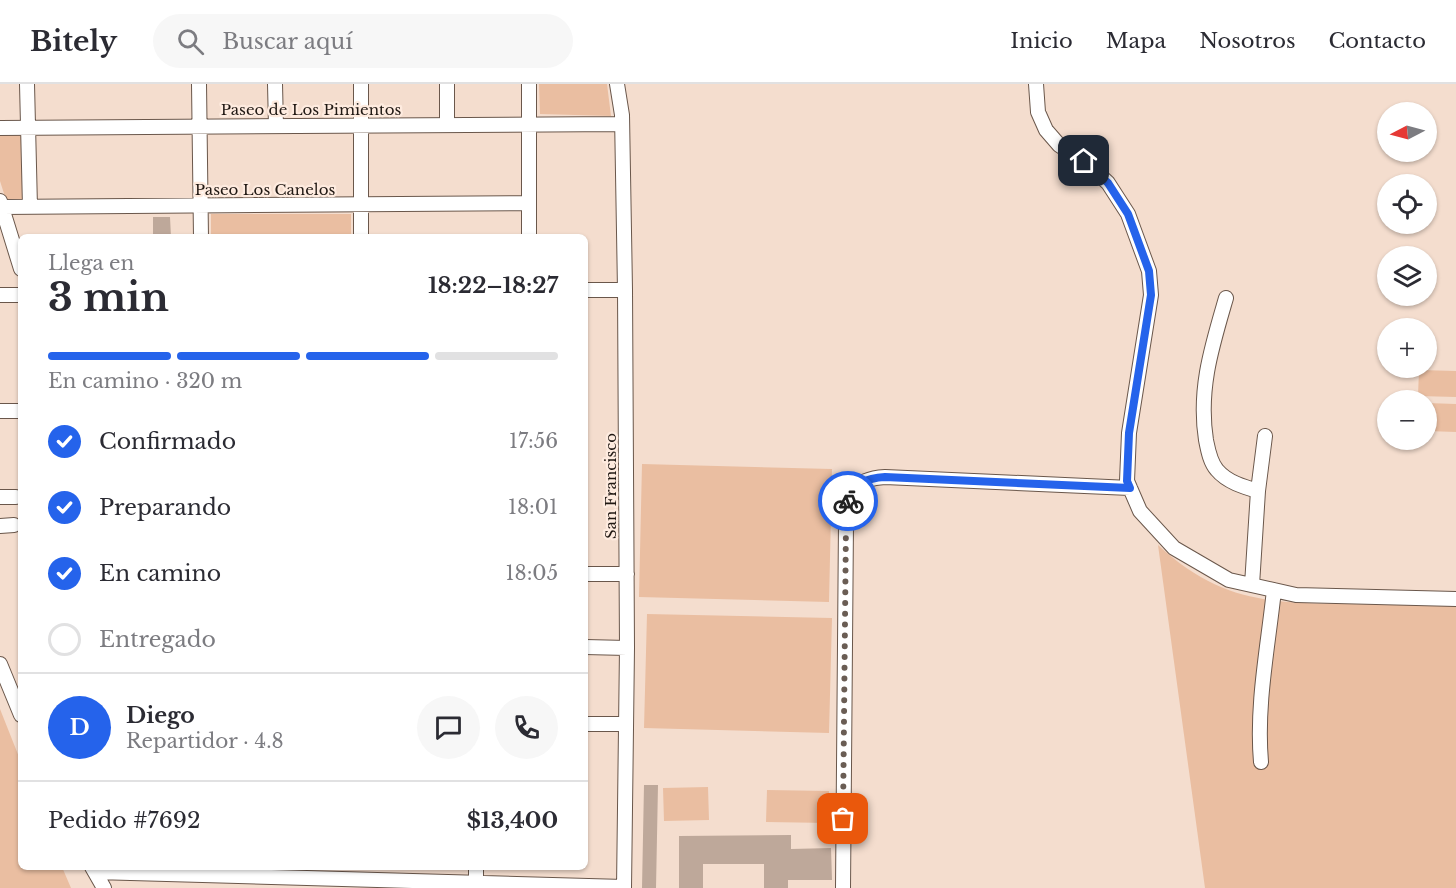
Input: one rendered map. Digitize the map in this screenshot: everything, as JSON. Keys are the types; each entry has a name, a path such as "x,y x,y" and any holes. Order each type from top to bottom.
{"street":[{"path":"27,84 30,207"},
{"path":"199,84 201,234"},
{"path":"275,84 276,126"},
{"path":"361,84 361,234"},
{"path":"447,84 447,125"},
{"path":"529,84 529,234"},
{"name":"San Francisco","path":"617,84 622,105 625,290 627,648 624,888"},
{"path":"1036,84 1038,112 1046,130 1059,145 1084,161 1108,183 1128,214 1149,271 1151,295 1129,433 1127,481 1140,511 1174,548 1229,580 1296,594 1456,599"},
{"name":"Paseo de Los Pimientos","path":"0,128 622,124"},
{"name":"Paseo Los Canelos","path":"1,204 30,207 529,203"},
{"path":"1,204 18,259"},
{"path":"588,290 625,290"},
{"path":"0,295 18,295"},
{"path":"1226,298 1205,382 1203,403 1207,449 1219,472 1237,483 1258,491"},
{"path":"0,411 18,411"},
{"path":"1252,585 1258,491 1265,436"},
{"path":"843,888 846,522 847,504 855,488 862,481 885,477 1130,488"},
{"path":"0,497 16,497"},
{"path":"588,574 627,574"},
{"path":"1261,762 1260,711 1275,590"},
{"path":"588,647 627,648"},
{"path":"0,664 18,708"},
{"path":"588,724 626,724"},
{"path":"93,870 326,873 448,885 476,883 624,888"},
{"path":"93,870 104,888"},
{"path":"476,870 476,883"}],"shaded area":[{"path":"539,84 607,84 611,116 540,114"},
{"path":"24,132 27,203 7,203 0,181 0,133"},
{"path":"211,214 351,214 351,234 211,234"},
{"path":"1437,370 1456,371 1456,397 1437,396 1437,390 1418,390 1419,378 1437,378"},
{"path":"1437,403 1456,404 1456,432 1437,431"},
{"path":"642,464 832,469 829,602 639,597"},
{"path":"1158,545 1180,564 1202,578 1223,588 1268,600 1456,606 1456,888 1205,888"},
{"path":"647,614 832,618 829,733 644,728"},
{"path":"0,709 18,754 18,870 63,870 71,888 0,888"},
{"path":"708,787 709,820 664,821 663,788"},
{"path":"767,790 829,791 829,823 766,822"}],"building":[{"path":"153,217 170,217 171,234 153,234"},
{"path":"644,785 658,785 656,888 642,888"},
{"path":"791,835 791,849 831,848 832,880 788,880 788,888 764,888 764,864 703,864 703,888 679,888 679,836"}],"way so far":[{"path":"843,819 848,501"}],"route":[{"path":"848,501 850,495 862,481 885,477 1130,488 1127,481 1129,433 1151,295 1149,271 1128,214 1108,183 1084,161"}]}
